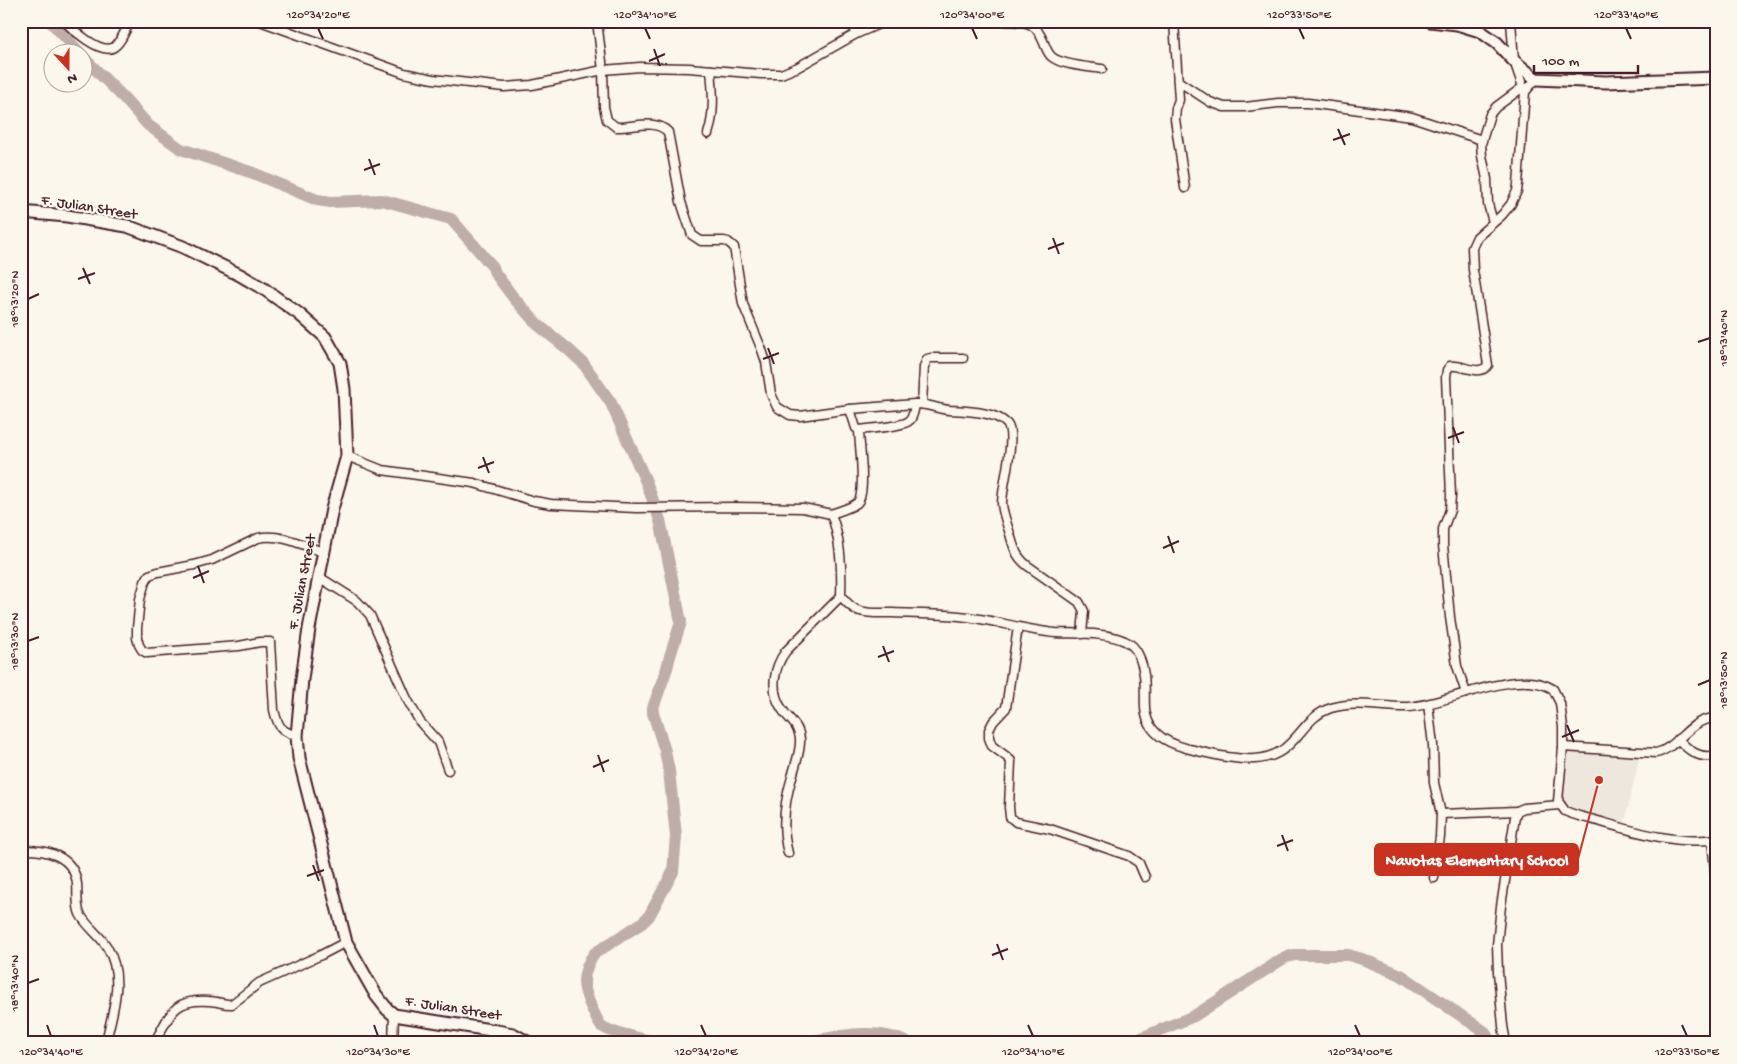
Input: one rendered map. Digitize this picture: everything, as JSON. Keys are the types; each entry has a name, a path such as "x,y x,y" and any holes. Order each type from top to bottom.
{"street":[{"path":"64,21 89,42 108,48 112,48 116,44 130,21"},
{"path":"260,21 396,70 418,76 484,85 519,87 603,70 640,67 781,74 806,63 856,34 886,21"},
{"path":"597,21 603,70 604,107 607,120 616,127 646,124 660,126 666,130 672,149 681,202 690,230 696,239 701,241 724,241 734,247 743,304 766,362 770,394 777,407 790,415 800,416 850,409 918,404 946,410 987,414 1007,424 1010,428 1011,442 1003,492 1003,510 1014,551 1024,563 1079,602 1084,611 1082,634"},
{"path":"852,21 856,34"},
{"path":"1004,21 1035,26 1041,35 1048,53 1053,58 1102,69"},
{"path":"1174,21 1179,102 1176,108 1175,119 1185,188"},
{"path":"1430,21 1457,24 1480,31 1498,43 1514,61 1536,79 1606,82 1716,78"},
{"path":"1466,693 1457,666 1442,536 1450,510 1451,496 1446,377 1450,366 1458,365 1479,371 1485,369 1488,365 1473,270 1472,248 1476,237 1511,204 1517,191 1524,90 1514,61 1511,21"},
{"path":"708,134 713,107 711,70"},
{"path":"1493,222 1489,209 1487,179 1481,152 1488,118 1493,110 1524,90 1536,79"},
{"path":"1178,81 1210,102 1224,106 1245,107 1278,103 1308,103 1412,117 1482,140"},
{"name":"F. Julian Street","path":"21,212 67,216 127,226 183,247 264,288 299,314 325,338 340,363 344,389 347,456 332,509 318,577 302,679 297,736 299,758 346,942 376,994 394,1015 513,1034 529,1043"},
{"path":"859,430 908,422 918,404 924,367 927,360 931,358 963,358"},
{"path":"347,456 382,470 474,483 534,502 574,506 636,508 733,506 803,508 831,514 854,505 860,497 859,430 856,428 850,409"},
{"path":"831,514 838,534 841,596 856,610 862,612 959,616 1056,633 1112,637 1124,640 1136,650 1144,671 1146,681 1146,712 1152,729 1160,737 1182,748 1253,759 1268,757 1279,753 1290,745 1313,718 1331,708 1353,704 1408,707 1428,704 1495,686 1532,682 1547,685 1553,689 1560,703 1563,747 1558,800 1560,805 1569,813 1641,832 1682,840 1714,840 1716,881"},
{"path":"297,736 284,732 276,720 270,642 147,653 142,650 137,638 140,598 149,575 212,560 258,538 266,536 277,537 323,552"},
{"path":"318,577 357,601 370,615 407,699 420,722 438,742 448,770"},
{"path":"788,853 784,835 784,824 790,784 800,740 797,727 780,707 775,691 774,678 782,656 841,596"},
{"path":"1018,627 1006,708 993,722 989,734 992,746 1011,761 1010,817 1016,822 1050,829 1129,856 1140,863 1145,878"},
{"path":"1428,704 1433,745 1434,784 1441,814 1440,837 1434,878"},
{"path":"1563,747 1656,753 1661,752 1700,721 1707,718 1716,719"},
{"path":"1678,739 1689,750 1698,755 1716,755"},
{"path":"1441,814 1517,812 1524,808 1560,805"},
{"path":"1506,1043 1498,979 1497,945 1502,896 1517,812"},
{"path":"21,850 35,849 57,855 64,859 71,867 77,883 79,912 106,946 113,961 116,993 107,1037 104,1043"},
{"path":"154,1043 166,1019 177,1007 200,1001 232,1004 259,983 346,942"},
{"path":"393,1043 394,1015"}],"shaded area":[{"path":"1565,750 1640,755 1624,826 1571,812 1561,804"}],"waterway":[{"path":"50,21 70,42"},
{"path":"92,66 148,125 181,149 253,173 317,200 331,202 382,200 451,219 493,267 495,273 513,297 537,324 583,363 611,403 647,484 660,520 681,622 653,708 669,771 676,836 673,872 649,916 642,923 595,953 587,966 584,982 590,1005 601,1026 611,1031 658,1043"},
{"path":"1129,1043 1194,1016 1284,958 1294,955 1348,955 1401,975 1485,1032 1491,1043"},
{"path":"802,1043 855,1034 882,1035 908,1043"}],"place":[{"name":"Navotas Elementary School","path":"1599,780"}]}
